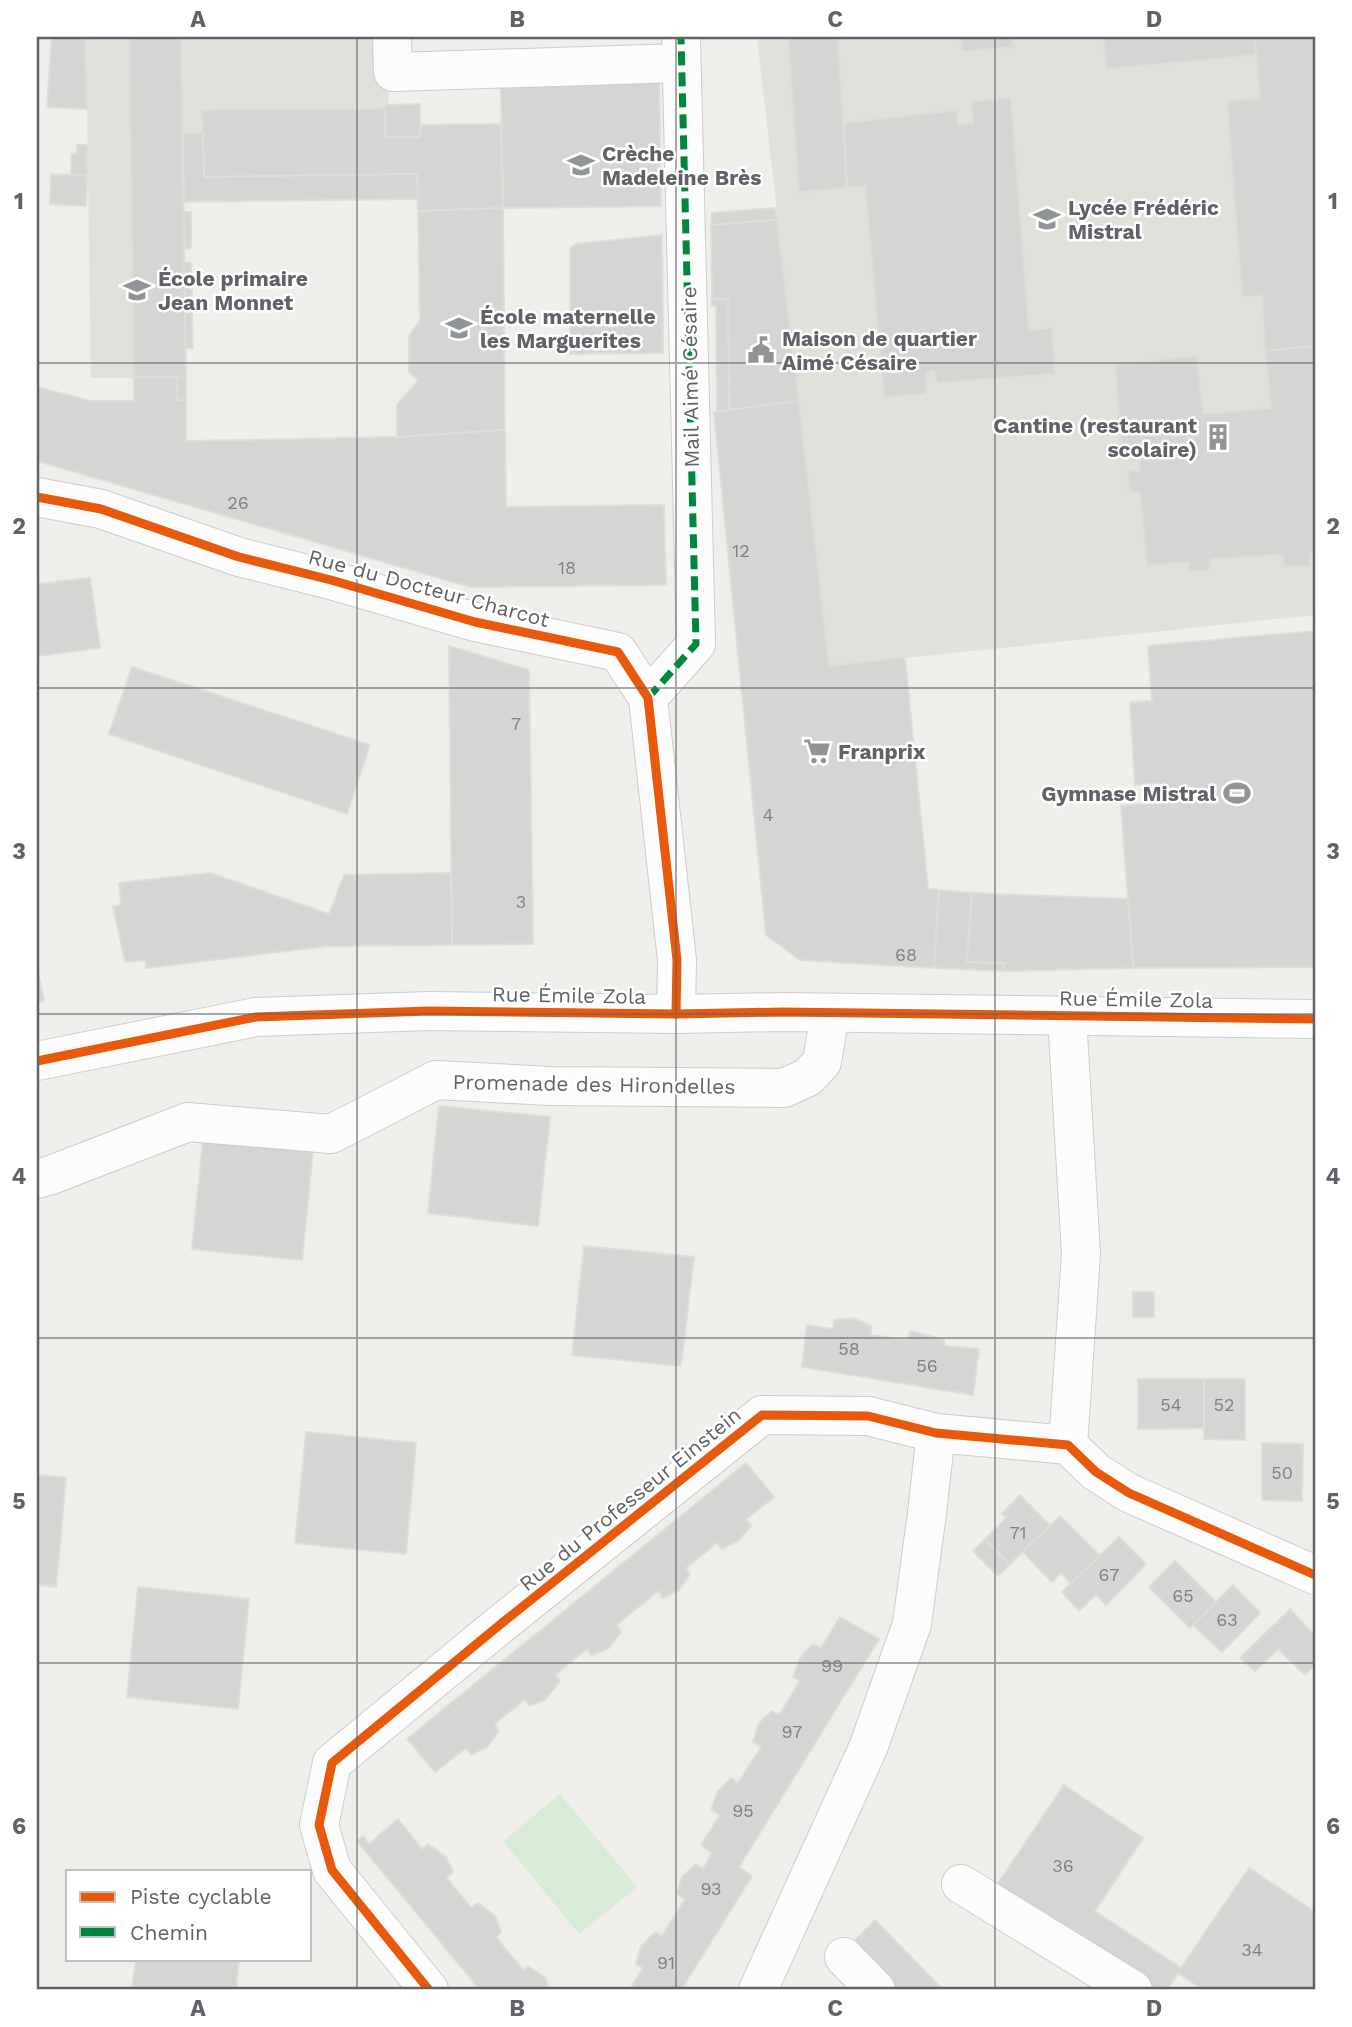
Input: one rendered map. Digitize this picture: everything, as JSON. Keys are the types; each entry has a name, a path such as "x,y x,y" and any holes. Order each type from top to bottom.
{"street":[{"path":"392,37 393,72 681,50"},
{"name":"Mail Aimé Césaire","path":"648,698 696,644 681,50"},
{"name":"Rue du Docteur Charcot","path":"37,497 101,509 239,557 331,580 475,622 618,652 648,698 677,960 676,1014"},
{"name":"Rue Émile Zola","path":"37,1062 256,1017 429,1012 783,1012 1315,1019"},
{"name":"Promenade des Hirondelles","path":"37,1179 188,1122 331,1134 436,1080 550,1086 784,1088 808,1077 822,1062 830,1013"},
{"path":"1067,1016 1082,1254 1068,1445 1096,1472 1129,1493 1315,1575"},
{"name":"Rue du Professeur Einstein","path":"429,1990 332,1870 319,1825 332,1763 762,1415 868,1416 936,1433 1068,1445"},
{"path":"758,1990 868,1748 912,1625 936,1433"},
{"path":"961,1884 1133,1990"},
{"path":"844,1958 876,1990"}],"shaded area":[{"name":"École primaire Jean Monnet","path":"86,37 388,37 389,199 184,202 186,378 91,378"},
{"name":"Lycée Frédéric Mistral","path":"757,37 1315,37 1315,615 829,666"}],"green space":[{"path":"560,1794 637,1887 579,1934 503,1841"}],"building":[{"path":"52,37 85,37 87,109 47,107"},
{"path":"129,37 181,37 186,378 134,377"},
{"path":"788,37 838,37 847,188 799,192"},
{"path":"960,37 1012,37 1013,47 962,51"},
{"path":"1103,37 1255,37 1257,55 1107,69"},
{"path":"1255,37 1315,37 1315,346 1265,351 1262,296 1242,297 1227,101 1260,98"},
{"name":"Crèche Madeleine Brès","path":"659,80 661,206 503,208 501,82"},
{"path":"1011,98 1029,330 1052,328 1055,374 937,383 934,371 927,372 926,394 884,397 865,186 847,188 844,123 957,110 958,125 973,123 971,101"},
{"path":"420,104 420,137 385,137 385,105"},
{"path":"385,108 385,137 420,137 421,125 501,124 503,208 418,211 417,174 204,177 202,110"},
{"path":"183,133 203,133 204,177 417,174 418,199 184,202"},
{"path":"77,145 87,145 87,176 71,175 71,154 77,154"},
{"path":"51,174 87,176 86,206 50,204"},
{"name":"École maternelle les Marguerites","path":"503,208 505,430 397,437 397,405 418,381 409,371 409,336 420,320 418,211"},
{"path":"775,208 777,220 711,225 712,213"},
{"path":"184,212 191,212 191,248 185,249"},
{"name":"Maison de quartier Aimé Césaire","path":"777,220 799,401 729,410 728,299 712,299 711,225"},
{"path":"662,235 663,353 570,354 570,248 576,244"},
{"path":"184,262 191,263 192,298 185,298"},
{"path":"712,299 728,299 729,410 717,412 716,306 711,306"},
{"path":"192,312 193,348 186,348 185,313"},
{"name":"Cantine (restaurant scolaire)","path":"1315,346 1315,552 1310,553 1310,566 1283,567 1283,555 1211,559 1209,570 1189,572 1189,562 1147,566 1140,492 1129,492 1128,470 1139,471 1140,460 1122,460 1115,364 1197,356 1203,414 1271,408 1265,351"},
{"path":"134,377 177,377 177,400 186,400 186,441 397,437 505,430 506,507 664,505 666,585 470,587 37,461 37,387 91,401 134,401"},
{"path":"177,377 186,378 186,400 177,400"},
{"path":"799,401 829,666 905,657 928,889 939,890 934,968 800,960 766,935 714,412"},
{"path":"90,578 100,648 37,656 37,584"},
{"name":"Gymnase Mistral","path":"1315,631 1315,967 1133,968 1121,806 1160,802 1159,783 1135,785 1130,702 1152,701 1148,646"},
{"path":"449,646 529,670 533,944 452,945"},
{"path":"132,667 370,745 347,814 109,734"},
{"path":"210,873 329,914 344,875 451,873 452,945 328,946 146,968 146,960 125,962 113,906 121,905 119,883"},
{"path":"939,890 972,893 967,962 1004,963 1004,971 934,968"},
{"path":"972,893 1128,899 1133,968 1004,971 1004,963 967,962"},
{"path":"37,966 44,1001 37,1003"},
{"path":"439,1106 550,1117 538,1226 428,1213"},
{"path":"203,1140 313,1151 302,1260 192,1249"},
{"path":"584,1246 694,1257 681,1366 572,1355"},
{"path":"1133,1292 1154,1292 1154,1317 1133,1317"},
{"path":"853,1318 871,1326 871,1335 908,1340 912,1331 944,1340 944,1346 979,1349 973,1395 802,1367 807,1325 833,1329 834,1320"},
{"path":"1138,1379 1204,1379 1204,1428 1138,1429"},
{"path":"1204,1379 1245,1379 1245,1440 1204,1439"},
{"path":"306,1432 416,1443 406,1554 295,1543"},
{"path":"1262,1443 1303,1444 1302,1501 1262,1500"},
{"path":"746,1463 774,1497 746,1519 751,1526 739,1540 722,1549 717,1543 686,1568 690,1574 679,1590 663,1598 658,1591 617,1625 621,1632 609,1648 592,1655 587,1649 555,1675 560,1681 545,1700 529,1706 525,1699 495,1724 499,1731 487,1747 471,1755 466,1748 435,1772 407,1739"},
{"path":"37,1475 66,1478 56,1587 37,1585"},
{"path":"1020,1495 1050,1525 1009,1565 985,1539 1006,1518 1002,1513"},
{"path":"1060,1516 1100,1556 1071,1584 1061,1573 1052,1582 1023,1552"},
{"path":"1119,1537 1146,1564 1106,1605 1096,1594 1079,1611 1062,1592"},
{"path":"985,1539 1009,1565 998,1576 973,1551"},
{"path":"1175,1561 1216,1602 1190,1628 1149,1587"},
{"path":"1233,1585 1260,1613 1222,1652 1193,1625"},
{"path":"138,1587 249,1599 238,1709 127,1697"},
{"path":"1290,1609 1315,1636 1315,1665 1305,1675 1278,1649 1255,1671 1240,1658"},
{"path":"840,1617 879,1639 739,1867 752,1876 681,1990 641,1990 632,1985 643,1968 636,1964 641,1946 655,1932 662,1936 685,1899 677,1894 682,1877 696,1864 703,1869 712,1853 701,1845 720,1815 711,1810 718,1791 731,1778 738,1783 761,1747 753,1742 759,1723 772,1711 779,1715 800,1681 793,1677 800,1658 813,1644 821,1648"},
{"path":"1064,1785 1143,1838 1095,1911 1181,1968 1249,1868 1315,1912 1315,1990 1203,1990 1178,1973 1167,1990 1149,1990 995,1888"},
{"path":"398,1819 422,1849 428,1844 446,1857 453,1872 447,1878 471,1908 478,1903 495,1916 501,1932 496,1937 523,1970 528,1966 545,1978 550,1990 480,1990 357,1841 363,1836 369,1844"},
{"path":"875,1920 943,1990 894,1990 850,1945"},
{"path":"136,1960 239,1960 236,1990 132,1990"}],"marked path":[{"path":"648,698 696,644 681,37"}],"cycle path":[{"path":"37,497 101,509 239,557 331,580 475,622 618,652 648,698 677,960 676,1014"},
{"path":"37,1061 256,1017 429,1011 676,1014 783,1012 1315,1019"},
{"path":"429,1990 332,1870 319,1825 332,1763 762,1415 868,1416 936,1433 1068,1445 1096,1472 1129,1493 1315,1575"}],"place":[{"name":"Crèche Madeleine Brès","path":"581,165"},
{"name":"Lycée Frédéric Mistral","path":"1047,219"},
{"name":"École primaire Jean Monnet","path":"137,290"},
{"name":"École maternelle les Marguerites","path":"459,328"},
{"name":"Maison de quartier Aimé Césaire","path":"761,350"},
{"name":"Cantine (restaurant scolaire)","path":"1218,437"},
{"name":"Franprix","path":"817,751"},
{"name":"Gymnase Mistral","path":"1237,793"}]}
